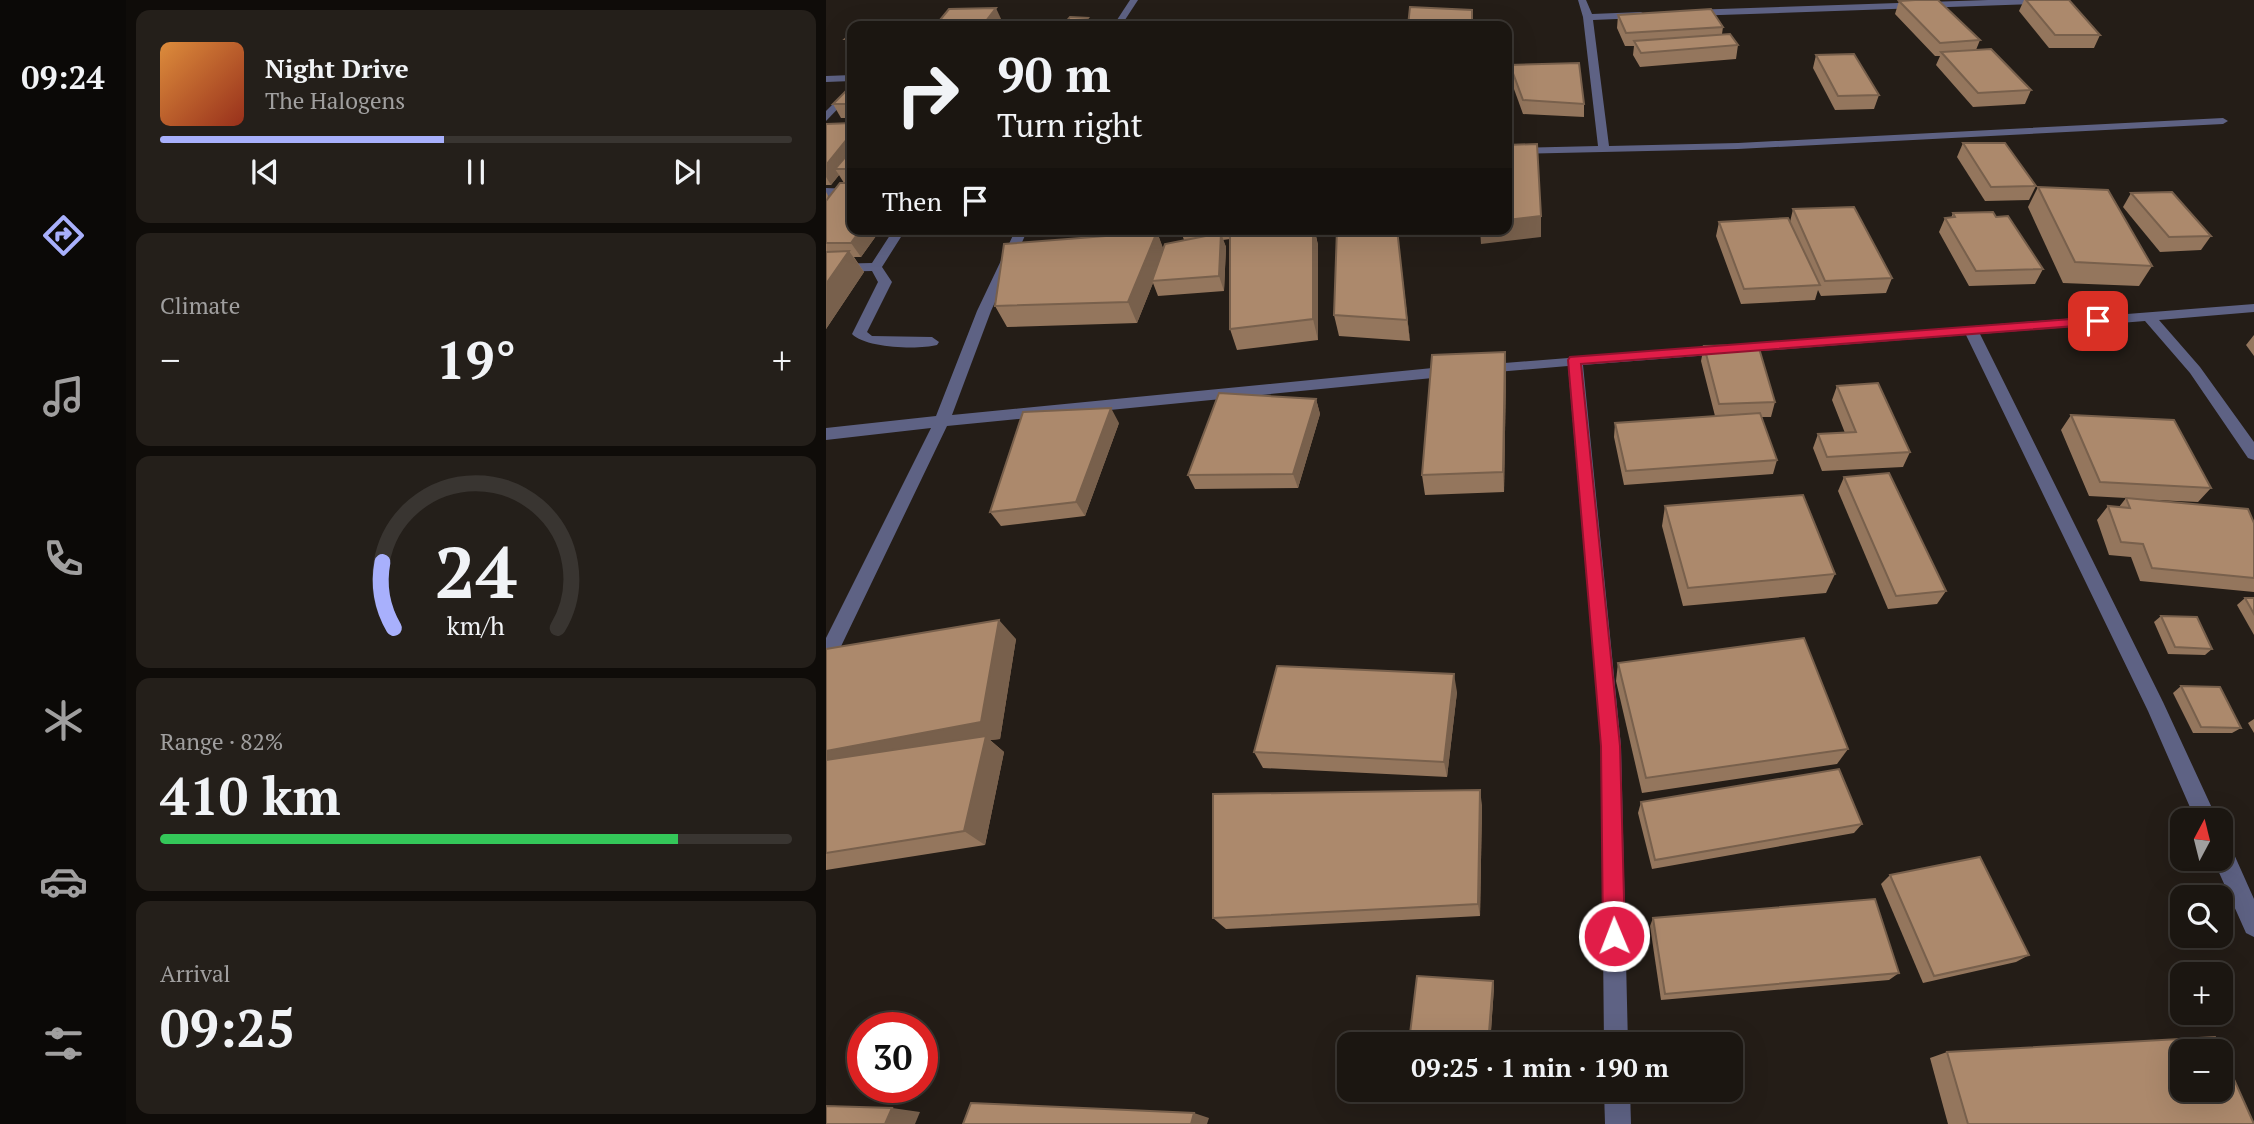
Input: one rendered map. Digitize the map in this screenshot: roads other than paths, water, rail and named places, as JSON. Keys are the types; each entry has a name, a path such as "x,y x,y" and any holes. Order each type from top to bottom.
{"street":[{"path":"1120,21 1134,0"},
{"path":"1582,0 1588,17 1604,149"},
{"path":"1684,13 2064,0"},
{"path":"1588,17 1656,14"},
{"path":"826,79 847,78"},
{"path":"826,118 847,94"},
{"path":"1512,151 1738,146 2223,121"},
{"path":"826,129 839,128"},
{"path":"826,192 847,191"},
{"path":"876,267 896,235"},
{"path":"826,657 943,421 984,312 1019,235"},
{"path":"826,268 876,267"},
{"path":"876,267 886,282 859,334 869,340 932,342"},
{"path":"826,434 1574,360 1972,332 2254,308"},
{"path":"2148,316 2195,370 2254,454"},
{"path":"1972,332 2156,708 2201,808"},
{"path":"1574,360 1611,746 1616,1032"},
{"path":"2230,872 2254,925"},
{"path":"1617,1102 1618,1124"}]}
